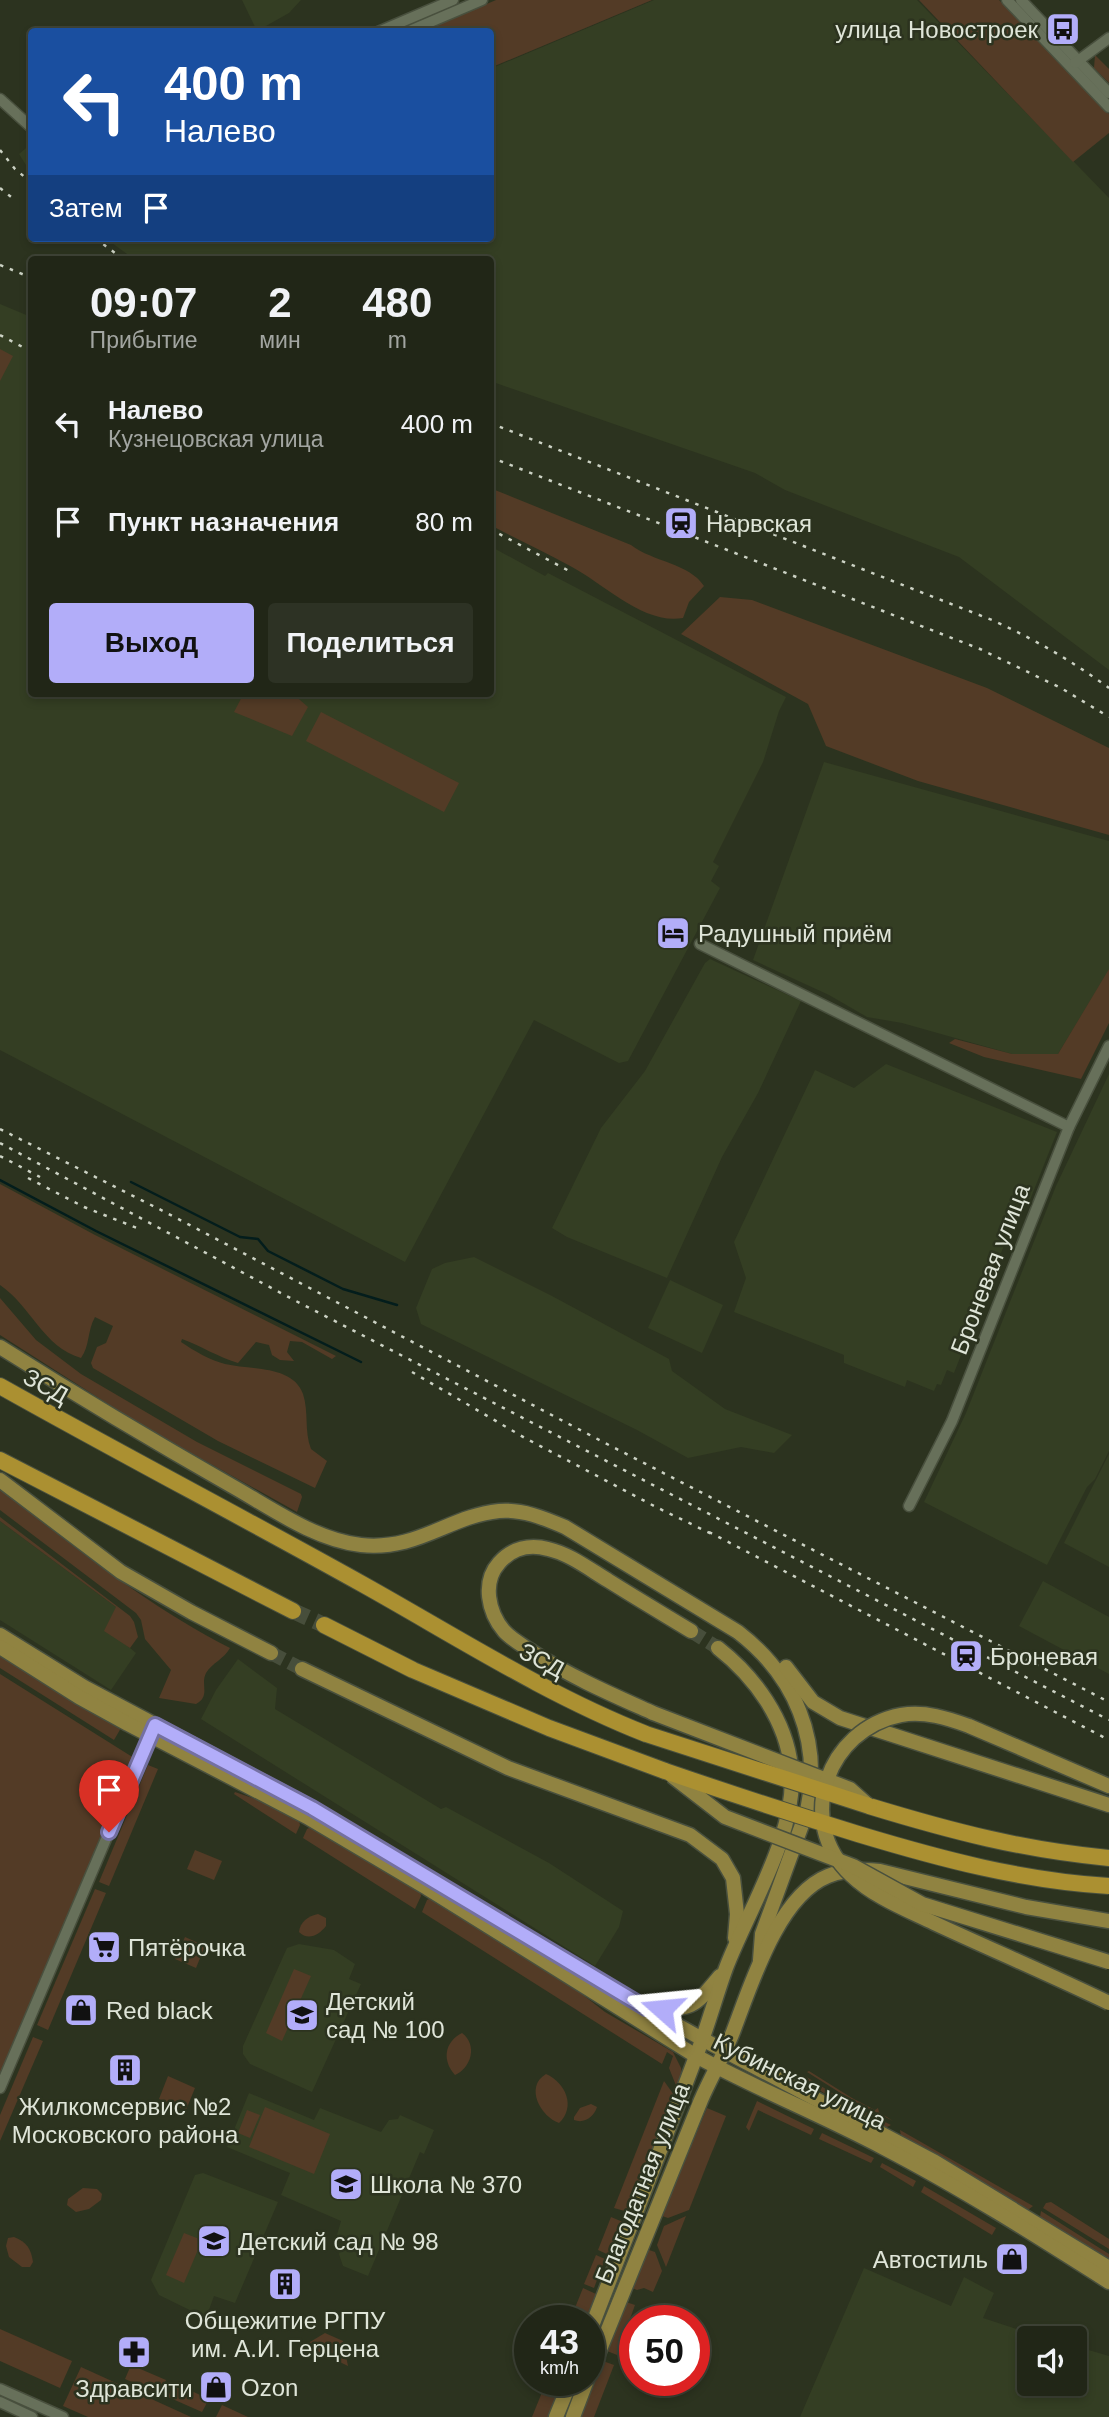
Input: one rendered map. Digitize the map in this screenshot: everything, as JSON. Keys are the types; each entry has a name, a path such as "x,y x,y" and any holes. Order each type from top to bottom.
{"highway":[{"name":"ЗСД","path":"0,1386 335,1569 518,1673 597,1714 646,1734 869,1806 984,1839 1043,1851 1109,1858"},
{"path":"0,1460 293,1611"},
{"path":"324,1625 425,1676 549,1728 769,1807 964,1864 1038,1880 1109,1886"}],"main road":[{"path":"0,1347 162,1446 282,1514 334,1538 359,1545 384,1546 411,1541 500,1511 520,1511 544,1518 677,1589 755,1636 776,1655 813,1702 840,1718 1109,1805"},
{"path":"0,1480 121,1572 271,1653"},
{"path":"588,1541 738,1632 759,1648 776,1667 800,1711 812,1760 810,1794 802,1829 762,1934 760,1960"},
{"path":"691,1631 579,1562 550,1549 527,1547 515,1550 504,1557 495,1568 489,1583 489,1599 494,1617 505,1632 564,1671 653,1713 850,1789 869,1806"},
{"name":"Кубинская улица","path":"0,1635 153,1730 427,1888 696,2056 927,2171 1009,2218 1109,2282"},
{"name":"Кубинская улица","path":"0,1647 79,1697 312,1808 646,2008 935,2162 1109,2268"},
{"path":"718,1648 744,1672 774,1711 792,1767 792,1787 782,1831 750,1917 734,1947"},
{"path":"302,1669 508,1768 690,1835 722,1859 733,1878 737,1914 734,1947"},
{"path":"1109,1786 969,1726 931,1715 914,1714 878,1722 852,1739 837,1758 825,1786 821,1809 824,1833 831,1852 853,1877 869,1889 945,1928 1109,2003"},
{"path":"665,1771 726,1817 853,1866 922,1904 1109,1962"},
{"path":"760,1960 794,1902 809,1887 841,1871 880,1871 1026,1907 1109,1921"},
{"name":"Благодатная улица","path":"600,2305 696,2056 734,1947"},
{"name":"Благодатная улица","path":"605,2337 715,2066 725,2051 760,1960"},
{"path":"646,2008 687,2008 702,1997 725,1970"},
{"path":"556,2417 565,2396"},
{"path":"573,2417 581,2396"}],"street":[{"path":"387,28 453,0"},
{"path":"416,28 482,0"},
{"path":"1007,0 1109,93"},
{"path":"1021,0 1109,107"},
{"path":"1075,64 1109,37"},
{"path":"0,99 28,124"},
{"path":"700,944 1069,1127"},
{"name":"Броневая улица","path":"909,1506 958,1409 1069,1127 1109,1046"},
{"path":"0,2088 153,1730"},
{"path":"0,2389 63,2417"},
{"path":"0,2402 32,2417"}],"shaded area":[{"path":"242,0 301,0 289,13 262,28 256,28"},
{"path":"496,0 652,0 494,66 494,28 430,28"},
{"path":"654,0 917,0 1109,198 1109,670 959,557 785,490 755,473 494,382 494,256 130,256 111,242 494,242 494,67"},
{"path":"919,0 999,0 1109,114 1109,133 1073,162"},
{"path":"1095,55 1109,69 1109,83 1094,68"},
{"path":"28,146 28,168 19,154"},
{"path":"0,304 28,316 28,697 494,697 494,548 545,576 548,573 786,697 763,762 713,862 719,866 711,881 720,888 628,1061 619,1063 534,1020 405,1262 0,1050"},
{"path":"0,349 13,356 0,381"},
{"path":"494,490 680,567 704,586 689,602 683,618 668,619 625,602 572,567 494,527"},
{"path":"720,597 752,600 987,688 1109,748 1109,835 918,781 826,746 808,704 681,634"},
{"path":"242,697 297,697 308,707 292,736 234,712"},
{"path":"321,712 459,783 444,812 306,741"},
{"path":"824,762 1109,841 1109,970 1058,1054 1012,1054 902,1023 867,1017 829,995 753,960"},
{"path":"710,959 801,1001 758,1093 722,1157 667,1278 567,1237 552,1228 601,1128 645,1071 705,963"},
{"path":"1109,969 1109,1023 1081,1079 984,1057 949,1043 955,1039 1012,1054 1058,1054"},
{"path":"886,1064 1057,1132 1030,1200 1023,1197 954,1373 947,1370 941,1385 937,1384 934,1391 907,1380 905,1387 844,1363 844,1355 734,1312 746,1278 734,1242 815,1070 854,1088"},
{"path":"1109,1074 1109,1451 1095,1479 1087,1487 1047,1565 924,1502 966,1413 1056,1186"},
{"path":"0,1184 95,1235 336,1356 332,1359 302,1342 290,1341 287,1352 294,1361 280,1360 272,1355 269,1345 256,1342 238,1363 182,1339 181,1342 219,1362 281,1373 298,1385 305,1401 311,1449 327,1461 315,1488 218,1441 93,1368 91,1363 97,1347 106,1343 113,1326 95,1317 81,1358 68,1353 47,1336 0,1285"},
{"path":"474,1257 669,1359 672,1371 725,1409 792,1435 774,1453 741,1447 688,1458 637,1430 421,1324 416,1308 432,1269 445,1263"},
{"path":"670,1280 723,1305 702,1353 648,1328"},
{"path":"0,1298 36,1340 81,1374 197,1442 301,1494 297,1512 141,1425 0,1335"},
{"path":"1109,1454 1109,1567 1064,1543"},
{"path":"0,1489 140,1594 230,1648 206,1673 204,1694 200,1701 196,1704 159,1698 171,1670 145,1639 141,1620 136,1613 0,1510"},
{"path":"0,1517 130,1616 138,1637 130,1648 104,1631 116,1607 0,1521"},
{"path":"0,1521 116,1607 124,1643 136,1653 111,1690 0,1620"},
{"path":"1043,1581 1109,1617 1109,1674 1019,1626"},
{"path":"0,1656 121,1728 114,1740 0,1668"},
{"path":"238,1659 277,1688 275,1709 441,1809 446,1807 549,1863 623,1911 619,1927 595,1966 201,1719 216,1690"},
{"path":"0,1674 134,1758 0,2074"},
{"path":"148,1765 158,1769 109,1886 99,1882"},
{"path":"235,1792 264,1802 299,1821 296,1834 234,1794"},
{"path":"311,1827 420,1891 421,1896 415,1909 303,1838"},
{"path":"195,1850 222,1861 214,1880 187,1869"},
{"path":"95,1889 106,1893 48,2030 37,2025"},
{"path":"431,1898 569,1984 605,2012 673,2052 682,2074 677,2088 669,2068 673,2056 667,2052 662,2064 422,1912 427,1900"},
{"path":"318,1914 326,1918 326,1926 317,1934 302,1935 299,1932 301,1925 311,1916"},
{"path":"185,1937 205,1946 196,1968 175,1959"},
{"name":"Детский сад № 100","path":"299,1944 334,1950 355,1964 349,1979 361,1984 312,2092 250,2064 243,2054 243,2046 287,1948"},
{"path":"294,1969 311,1976 282,2041 266,2033"},
{"path":"462,2033 470,2044 471,2056 461,2072 455,2075 448,2064 447,2052 451,2041"},
{"path":"33,2037 43,2041 0,2141 0,2115"},
{"path":"807,2072 852,2098 875,2110 878,2108 879,2112 893,2121 850,2099"},
{"path":"546,2074 559,2083 568,2103 559,2123 546,2115 536,2094 536,2086"},
{"path":"168,2076 195,2088 186,2110 159,2099"},
{"path":"805,2076 848,2103 891,2125 885,2128 846,2107 805,2081"},
{"path":"664,2081 674,2095 628,2212 614,2208"},
{"name":"Школа № 370","path":"249,2093 314,2120 320,2108 381,2132 389,2120 398,2119 400,2115 434,2130 424,2154 420,2152 368,2276 343,2266 339,2254 342,2244 337,2235 341,2221 281,2195 290,2173 227,2147"},
{"path":"757,2101 814,2129 811,2135 758,2110 749,2131 746,2127"},
{"path":"591,2104 597,2107 591,2117 581,2121 574,2120 580,2108"},
{"path":"265,2107 330,2134 314,2174 249,2147"},
{"path":"707,2108 726,2116 689,2210 668,2218 662,2216"},
{"path":"247,2110 260,2115 250,2138 238,2133"},
{"path":"900,2130 1033,2206 1028,2210 901,2136"},
{"path":"822,2133 874,2158 871,2163 819,2139"},
{"path":"882,2163 916,2181 913,2187 880,2167"},
{"name":"Детский сад № 98","path":"203,2173 278,2202 235,2303 214,2296 206,2318 159,2295 151,2280 195,2175"},
{"path":"924,2186 996,2228 992,2235 921,2192"},
{"path":"83,2188 97,2189 102,2194 101,2200 89,2209 76,2212 67,2205 68,2199"},
{"path":"1051,2202 1109,2239 1109,2249 1043,2208 1046,2203"},
{"path":"1041,2211 1109,2254 1109,2261 1040,2217"},
{"path":"686,2216 666,2267 657,2245 664,2226"},
{"path":"611,2217 623,2222 611,2256 598,2250"},
{"path":"184,2233 202,2240 184,2283 166,2275"},
{"path":"14,2237 30,2250 33,2262 30,2267 22,2267 9,2257 6,2246 8,2238"},
{"path":"649,2250 655,2252 662,2271 653,2292 644,2288 632,2288"},
{"path":"596,2255 605,2259 594,2288 584,2284"},
{"path":"864,2268 951,2306 964,2277 994,2293 983,2318 1017,2329 1017,2396 1087,2396 1087,2350 1109,2356 1109,2417 800,2417"},
{"path":"583,2288 596,2294 591,2305 576,2305"},
{"path":"619,2320 617,2355 607,2351"},
{"path":"0,2329 72,2361 60,2388 0,2361"},
{"path":"325,2333 343,2341 348,2366 305,2345"},
{"path":"605,2362 614,2365 605,2388"},
{"path":"131,2365 166,2380 160,2394 125,2379"},
{"path":"81,2367 191,2417 88,2417 63,2406"},
{"path":"174,2383 209,2399 202,2412 168,2397"},
{"path":"541,2396 556,2396 548,2417 532,2417"},
{"path":"589,2396 602,2396 594,2417 581,2417"},
{"path":"222,2405 248,2417 216,2417"}],"waterway":[{"path":"0,1180 96,1231 361,1362"},
{"path":"131,1182 240,1237 258,1239 268,1251 343,1289 397,1305"}],"tunnel":[{"path":"293,1611 324,1625"},
{"path":"691,1631 718,1648"},
{"path":"271,1653 302,1669"}],"railway":[{"path":"0,150 15,169 28,180"},
{"path":"0,188 16,201"},
{"path":"100,242 119,256"},
{"path":"0,265 28,276"},
{"path":"0,335 28,350"},
{"path":"494,425 992,620 1052,651 1109,688"},
{"path":"494,459 980,649 1061,688 1109,717"},
{"path":"494,531 573,573"},
{"path":"0,1129 1109,1702"},
{"path":"0,1143 294,1300 1109,1720"},
{"path":"0,1156 40,1177"},
{"path":"28,1178 84,1207 142,1230"},
{"path":"412,1372 525,1438 716,1536"},
{"path":"709,1532 1109,1740"}],"place":[{"name":"улица Новостроек","path":"1063,29"},
{"name":"Нарвская","path":"681,523"},
{"name":"Радушный приём","path":"673,933"},
{"name":"Броневая","path":"966,1656"},
{"name":"Пятёрочка","path":"104,1947"},
{"name":"Red black","path":"81,2010"},
{"name":"Детский сад № 100","path":"302,2015"},
{"name":"Жилкомсервис №2 Московского района","path":"125,2070"},
{"name":"Школа № 370","path":"346,2184"},
{"name":"Детский сад № 98","path":"214,2241"},
{"name":"Автостиль","path":"1012,2259"},
{"name":"Общежитие РГПУ им. А.И. Герцена","path":"285,2284"},
{"name":"Здравсити","path":"134,2352"},
{"name":"Ozon","path":"216,2387"}],"route":[{"path":"109,1832 155,1725 312,1808 646,2008 662,2009"}]}
